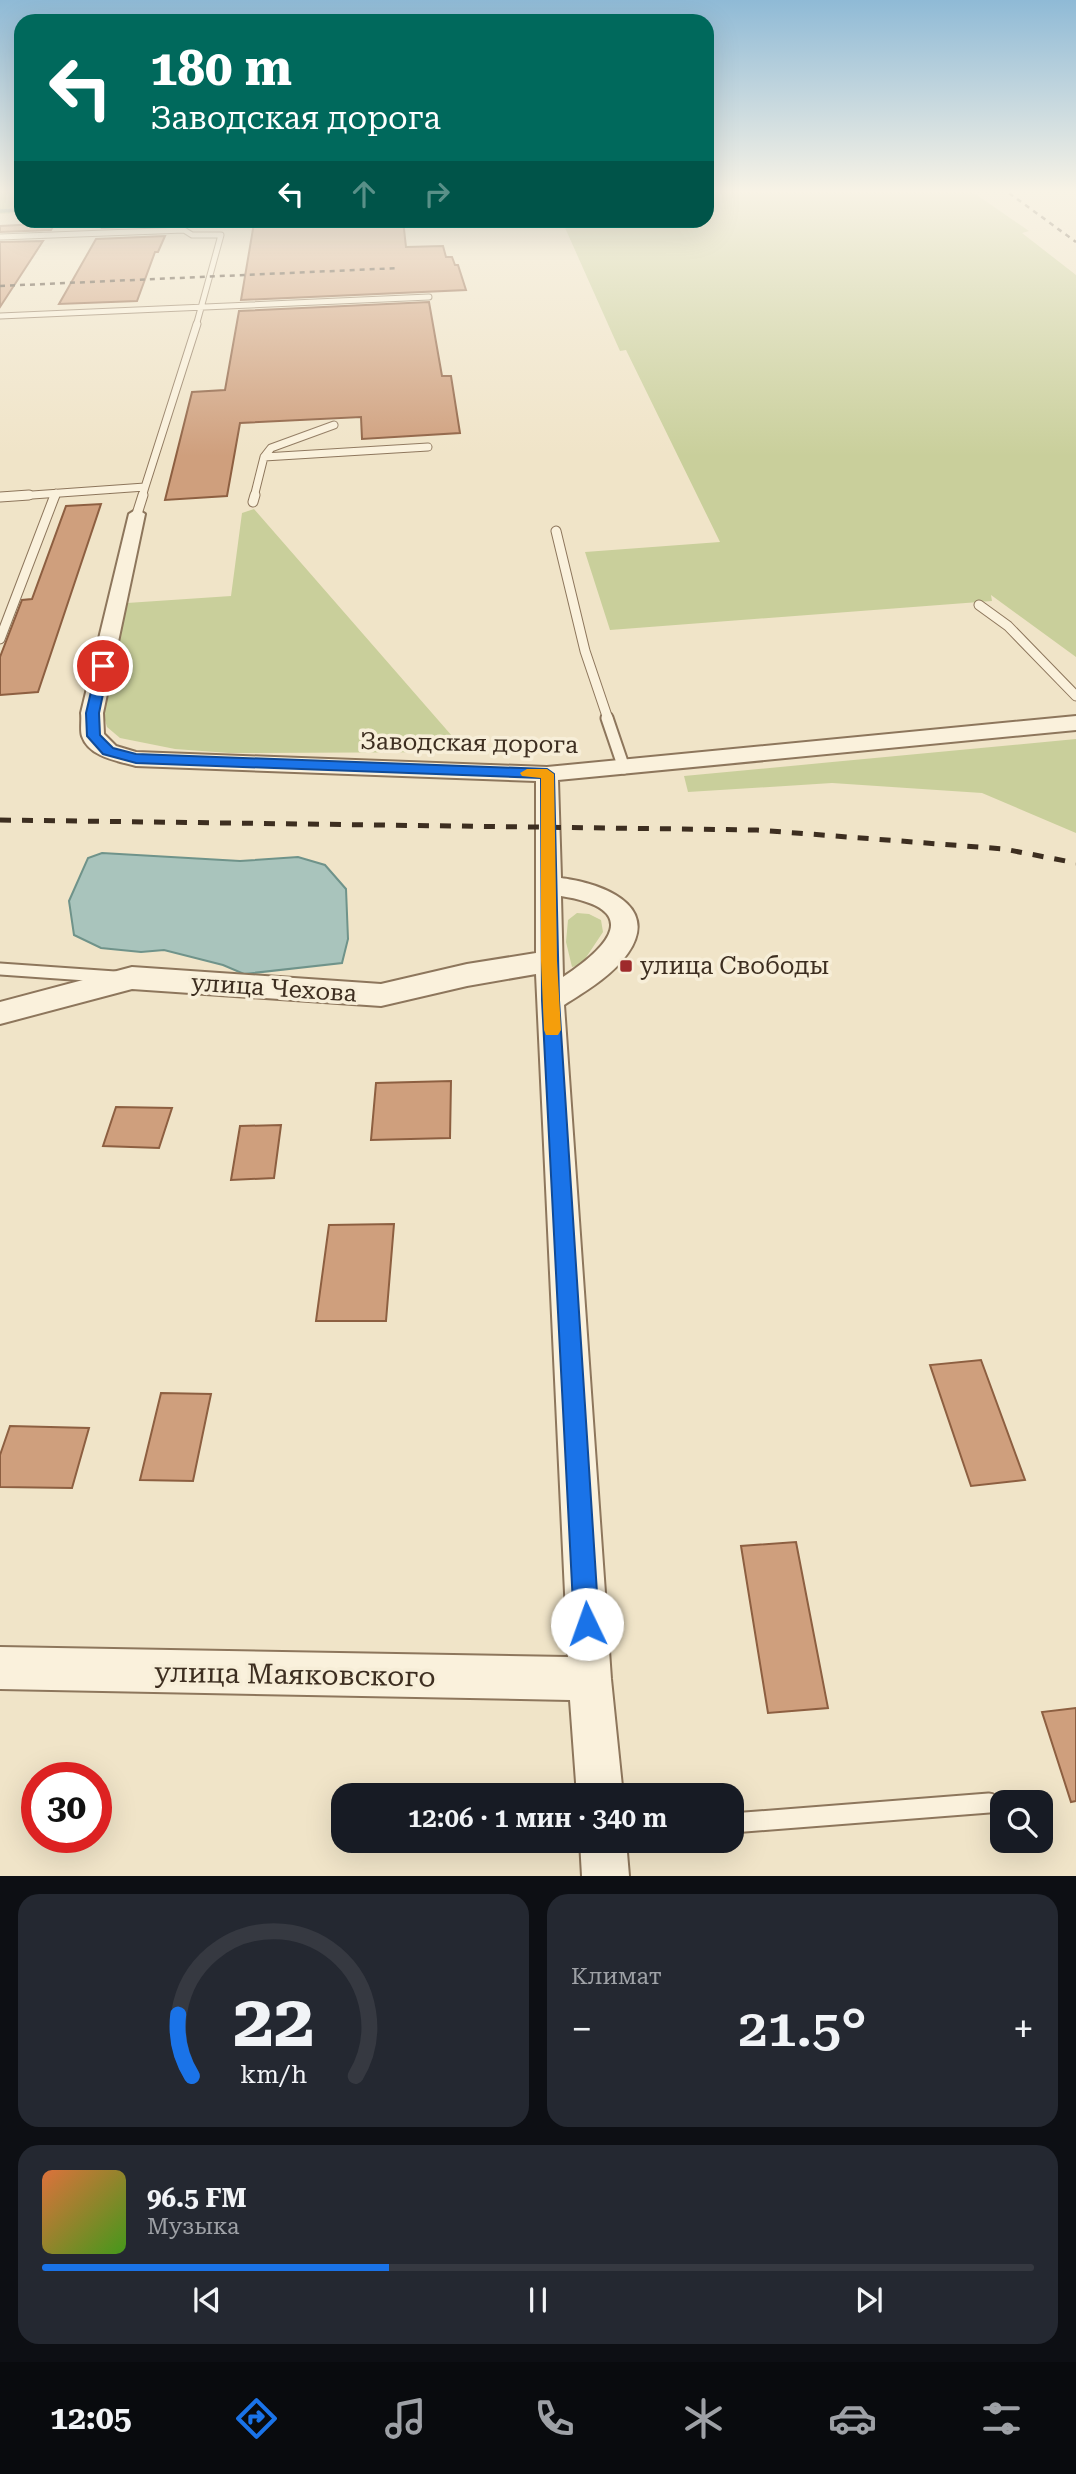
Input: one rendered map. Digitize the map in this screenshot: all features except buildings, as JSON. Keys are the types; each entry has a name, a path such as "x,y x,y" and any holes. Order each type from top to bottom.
{"street":[{"name":"Заводская дорога","path":"137,514 92,713 93,736 108,751 136,758 547,774 1076,723"},
{"path":"547,774 551,1000 590,1679 599,1783"},
{"path":"550,886 572,887 594,893 611,903 623,919 623,937 610,956 581,981 551,1000"},
{"name":"улица Чехова","path":"0,1013 132,978 381,995 467,975 549,961"},
{"name":"улица Маяковского","path":"0,1668 590,1679"},
{"path":"604,1853 606,1875"}],"lane":[{"path":"137,514 209,281"},
{"path":"0,316 429,297"},
{"path":"253,502 264,457 271,448 334,425"},
{"path":"264,457 428,447"},
{"path":"0,497 145,487"},
{"path":"0,639 56,493"},
{"path":"556,531 585,651 624,768"},
{"path":"979,605 1008,626 1076,696"},
{"path":"0,969 132,978"},
{"path":"744,1822 989,1803"}],"green space":[{"path":"589,281 1076,281 1076,657 991,595 992,601 610,630 585,552 720,542 626,350 620,351"},
{"path":"254,509 466,752 229,753 175,749 120,738 107,727 102,710 127,603 231,596 242,513"},
{"path":"1076,739 1076,833 982,793 832,783 688,792 684,776"},
{"path":"577,913 589,914 601,920 603,932 581,965 572,967 566,942 568,920"}],"water":[{"path":"102,853 240,861 298,857 325,865 346,889 348,939 342,963 244,974 223,965 164,950 141,952 101,948 74,935 69,901 88,858"}],"railway":[{"path":"0,286 121,281"},
{"path":"0,820 757,830 1004,849 1076,863"}],"slow traffic":[{"path":"527,773 547,774 552,1030"}],"place":[{"name":"улица Свободы","path":"626,966"}],"route":[{"path":"103,666 92,713 93,736 108,751 136,758 547,774 549,961 587,1624"}]}
